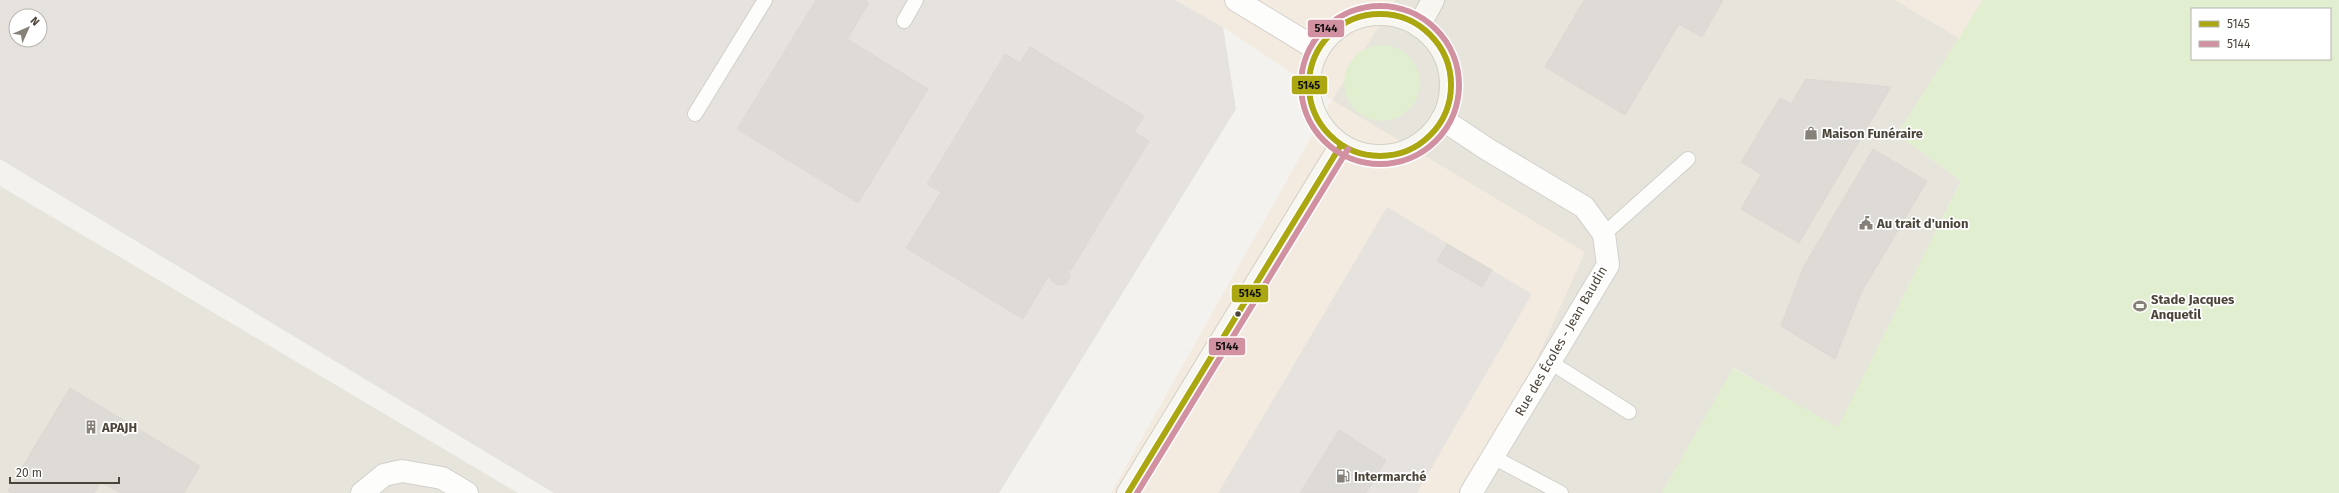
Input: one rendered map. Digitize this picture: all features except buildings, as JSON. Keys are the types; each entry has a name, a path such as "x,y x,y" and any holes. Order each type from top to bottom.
{"main road":[{"path":"1419,26 1433,0"},
{"path":"1382,15 1402,18 1419,26 1432,38 1442,52 1449,68 1451,86 1449,103 1442,119 1431,135 1415,147 1397,154 1378,156 1365,154 1341,145 1325,131 1314,112 1309,92 1310,70 1318,50 1330,35 1345,23 1363,16 1382,15"},
{"path":"1128,493 1341,145"}],"street":[{"path":"1236,0 1318,50"},
{"name":"Rue des Écoles - Jean Baudin","path":"1442,119 1487,150 1584,207 1604,234 1608,265 1471,493"},
{"path":"362,493 384,475 402,471 442,478 467,493"}],"lane":[{"path":"695,114 765,0"},
{"path":"904,21 916,0"},
{"path":"1604,234 1688,159"},
{"path":"1550,362 1629,412"},
{"path":"1493,457 1561,493"}],"shaded area":[{"path":"0,0 1175,0 1223,27 1236,109 999,493 554,493 0,159"},
{"path":"1175,0 1395,0 1332,100 1223,27"},
{"path":"1395,0 1895,0 1959,38 1897,134 1961,181 1838,428 1734,368 1662,493 1477,493 1332,100"},
{"path":"1895,0 1983,0 1959,38"},
{"path":"1332,100 1585,252 1477,493 1111,493"},
{"path":"0,186 518,493 0,493"},
{"path":"1387,207 1532,294 1417,493 1218,493"}],"green space":[{"name":"Stade Jacques Anquetil","path":"1983,0 2339,0 2339,493 1662,493 1733,368 1838,427 1961,181 1897,134"},
{"path":"1382,45 1397,48 1409,56 1417,68 1420,83 1417,98 1409,110 1397,118 1382,121 1367,118 1355,110 1347,98 1344,83 1347,68 1355,56 1367,48"}],"transit line":[{"name":"5144","path":"1380,6 1410,12 1436,29 1453,55 1459,85 1453,115 1436,141 1410,158 1380,164 1350,158 1324,141 1307,115 1301,85 1307,55 1324,29 1350,12 1380,6"},
{"name":"5145","path":"1380,14 1407,20 1425,30 1435,40 1445,58 1451,85 1445,112 1435,130 1425,140 1407,150 1380,156 1353,150 1335,140 1325,130 1315,112 1309,85 1315,58 1325,40 1335,30 1353,20 1380,14"},
{"name":"5145","path":"1128,493 1341,145"},
{"name":"5144","path":"1137,493 1348,149"}],"place":[{"name":"Maison Funéraire","path":"1811,133"},
{"name":"Au trait d'union","path":"1866,223"},
{"name":"Stade Jacques Anquetil","path":"2140,306"},
{"name":"APAJH","path":"91,427"},
{"name":"Intermarché","path":"1343,476"}]}
